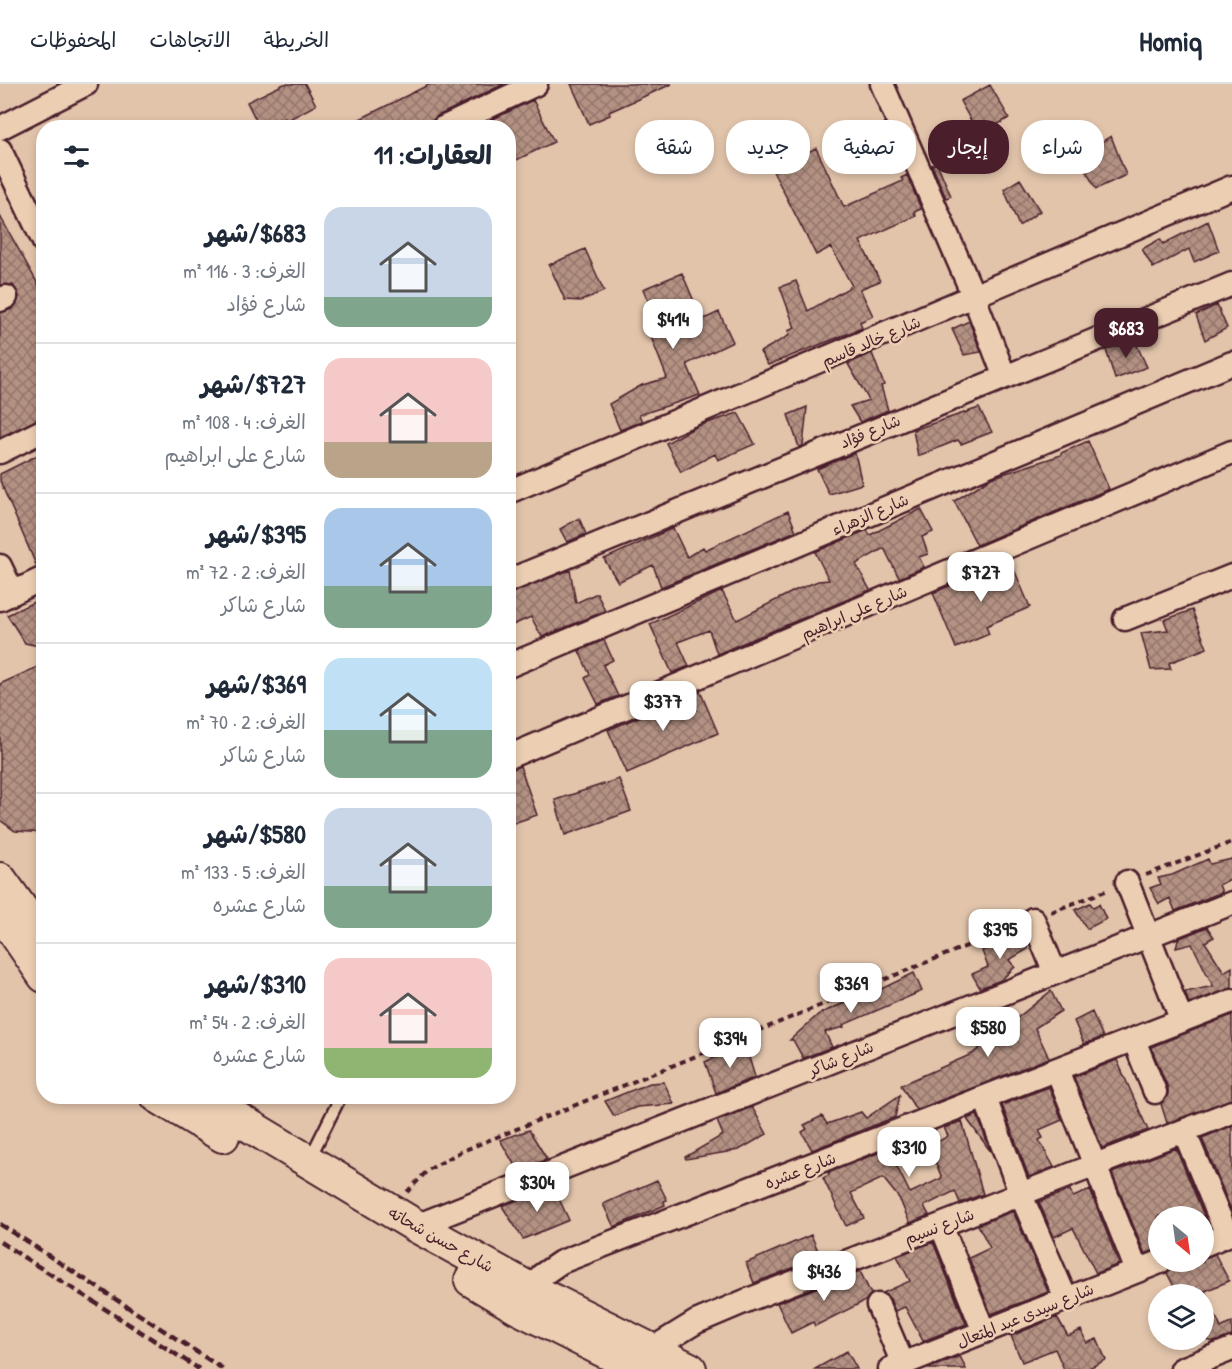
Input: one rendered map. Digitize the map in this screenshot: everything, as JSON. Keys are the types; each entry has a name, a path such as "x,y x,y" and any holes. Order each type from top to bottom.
{"main road":[{"path":"0,879 36,930"},
{"path":"0,911 36,964"},
{"name":"شارع حسن شحاته","path":"173,1104 404,1219 524,1298"},
{"name":"شارع حسن شحاته","path":"212,1104 309,1170 524,1298 646,1359 690,1369"}],"street":[{"path":"0,128 86,84"},
{"path":"460,120 536,84"},
{"path":"882,84 974,297 1004,375"},
{"path":"0,150 36,225"},
{"name":"شارع خالد قاسم","path":"516,489 1232,187"},
{"name":"شارع فؤاد","path":"516,578 1004,375 1232,284"},
{"name":"شارع الزهراء","path":"516,663 1232,363"},
{"path":"0,452 36,434"},
{"name":"شارع على ابراهيم","path":"516,754 1232,452"},
{"path":"0,566 7,596 36,582"},
{"path":"1125,619 1232,576"},
{"path":"1127,882 1182,1021"},
{"name":"شارع شاكر","path":"404,1219 1055,973 1232,903"},
{"path":"1033,919 1055,973"},
{"name":"شارع عشره","path":"524,1298 542,1275 561,1262 1232,1001"},
{"path":"1134,1040 1155,1092"},
{"path":"1057,1070 1137,1271"},
{"path":"985,1098 1021,1195 1066,1299"},
{"name":"شارع نسيم","path":"646,1359 696,1322 941,1224 1232,1112"},
{"path":"1184,1131 1230,1234 1214,1241"},
{"path":"941,1224 984,1332"},
{"name":"شارع سيدى عبد المتعال","path":"897,1366 1148,1267"},
{"path":"878,1305 897,1366"},
{"path":"1186,1368 1232,1349"}],"lane":[{"path":"309,1170 338,1104"}],"path":[{"path":"404,1219 428,1170 460,1152 1033,919 1232,842"}],"building":[{"path":"284,84 305,84 316,105 288,120 284,118 256,120 247,102"},
{"path":"430,84 504,84 437,116 435,120 358,120"},
{"path":"571,84 672,84 609,112 610,115 589,124"},
{"path":"990,85 1009,118 1005,120 971,120 960,101"},
{"path":"533,100 554,142 516,160 516,120 491,120"},
{"path":"1111,136 1126,175 1096,189 1088,174 1104,174 1104,140"},
{"path":"816,148 822,161 822,174 828,174 844,207 903,181 901,178 907,175 921,209 914,212 916,216 860,241 880,281 860,289 873,316 860,322 862,328 768,365 760,352 790,335 788,331 795,328 780,287 796,281 808,311 852,286 831,247 816,255 775,174 810,174 810,151"},
{"path":"936,174 942,174 951,196 946,198"},
{"path":"1020,179 1040,211 1019,226 1004,189"},
{"path":"0,216 36,281 36,421 0,437 0,313 13,309 19,297 13,285 0,285"},
{"path":"1208,221 1219,251 1194,262 1189,249 1153,268 1142,249 1160,239 1163,244"},
{"path":"585,249 604,291 581,301 565,300 549,265"},
{"path":"682,273 702,320 719,312 733,342 687,364 700,395 639,415 642,421 620,430 609,404 642,385 667,378 651,337 662,333 643,289"},
{"path":"1217,305 1227,328 1205,340 1196,315"},
{"path":"969,321 981,352 964,355 952,329"},
{"path":"1134,339 1147,367 1115,379 1106,350"},
{"path":"872,353 884,385 881,386 888,410 860,422 850,406 869,400 848,364"},
{"path":"807,407 803,446 799,447 788,415"},
{"path":"979,408 992,432 961,444 958,440 918,456 913,430"},
{"path":"738,413 755,444 718,460 715,454 681,472 666,443 698,426"},
{"path":"1088,441 1109,489 977,545 954,501 991,478 1061,455"},
{"path":"855,453 862,484 829,494 817,469"},
{"path":"36,456 36,565 0,481 0,474"},
{"path":"921,509 933,532 922,537 928,554 919,557 924,567 899,578 884,548 856,564 870,590 717,654 709,630 678,642 689,666 672,673 650,624 722,591 737,620 796,590 818,581 829,580 815,552 867,530 870,535"},
{"path":"788,511 796,531 661,587 653,565 618,582 604,559 673,528 687,557 703,547 705,550"},
{"path":"579,518 586,534 567,542 560,529"},
{"path":"1010,560 1030,607 986,626 989,634 956,648 933,593"},
{"path":"570,570 576,603 597,593 605,611 542,637 531,617 516,624 516,591"},
{"path":"36,601 36,645 25,643 7,615"},
{"path":"1192,610 1207,648 1169,663 1171,669 1151,670 1141,633 1168,630 1164,620"},
{"path":"604,640 613,660 603,665 618,696 598,704 585,678 590,675 579,651"},
{"path":"36,668 36,832 15,831 0,820 0,684"},
{"path":"700,691 718,733 627,773 608,730"},
{"path":"520,766 537,815 516,822 516,767"},
{"path":"619,779 631,811 565,835 555,800"},
{"path":"1208,859 1210,864 1232,859 1232,878 1219,885 1222,892 1175,911 1170,898 1159,904 1150,888 1161,884 1158,878 1172,875"},
{"path":"1090,903 1093,907 1099,904 1106,919 1087,929 1075,910"},
{"path":"1207,927 1214,937 1205,942 1224,972 1232,967 1232,988 1189,1003 1185,992 1213,986 1192,944 1176,948 1178,939"},
{"path":"1022,932 1028,949 1009,960 1015,967 1001,980 980,988 972,974 988,967 982,951"},
{"path":"914,973 922,991 843,1025 844,1027 825,1032 832,1047 803,1058 793,1040 790,1040 819,1014 874,990 875,992"},
{"path":"1051,991 1061,1011 1035,1028 1049,1058 916,1110 901,1085 972,1054"},
{"path":"1092,1012 1103,1037 1084,1044 1074,1021"},
{"path":"1232,1015 1232,1099 1167,1123 1161,1104 1168,1094 1168,1088 1151,1047"},
{"path":"745,1044 755,1077 716,1093 705,1062"},
{"path":"1117,1060 1148,1130 1102,1148 1074,1077"},
{"path":"664,1082 674,1104 637,1107 614,1116 605,1101 650,1083"},
{"path":"1049,1087 1062,1120 1039,1130 1043,1138 1039,1140 1054,1167 1029,1177 1002,1105"},
{"path":"900,1095 895,1117 812,1150 802,1132 807,1129 804,1125 822,1116 827,1124 861,1112 866,1118"},
{"path":"752,1107 767,1134 739,1150 686,1159 685,1157 723,1135 717,1121"},
{"path":"977,1115 991,1152 967,1119"},
{"path":"962,1121 983,1194 960,1203 955,1191 924,1206 929,1215 910,1223 899,1198 883,1178 851,1193 864,1218 846,1226 823,1178 829,1175 828,1173 888,1149 910,1193 942,1178 929,1147 948,1136 944,1128"},
{"path":"1232,1126 1232,1212 1202,1138"},
{"path":"529,1130 547,1159 518,1171 500,1140"},
{"path":"1176,1148 1200,1206 1148,1206 1148,1253 1145,1254 1112,1173"},
{"path":"657,1180 667,1200 664,1201 665,1205 614,1227 603,1204"},
{"path":"553,1186 569,1220 523,1239 502,1206"},
{"path":"1070,1190 1073,1197 1090,1190 1119,1264 1096,1273 1073,1228 1054,1237 1039,1202"},
{"path":"1013,1211 1048,1292 991,1314 969,1258 990,1248 978,1225"},
{"path":"811,1235 821,1257 754,1283 746,1263"},
{"path":"933,1242 966,1324 923,1341 905,1307 895,1311 890,1299 883,1293 910,1281 897,1256"},
{"path":"1214,1254 1229,1281 1214,1287 1214,1284 1173,1284 1168,1272 1214,1272"},
{"path":"860,1271 871,1294 865,1301 815,1326 813,1322 791,1333 777,1303"},
{"path":"1214,1312 1221,1328 1232,1322 1232,1336 1214,1342"},
{"path":"1057,1317 1068,1336 1081,1330 1087,1343 1097,1339 1106,1360 1087,1369 1064,1369 1055,1349 1022,1362 1011,1336"},
{"path":"847,1351 857,1369 815,1369"},
{"path":"960,1356 966,1369 927,1369"}],"railway":[{"path":"0,1224 223,1369"},
{"path":"0,1242 199,1369"}]}
